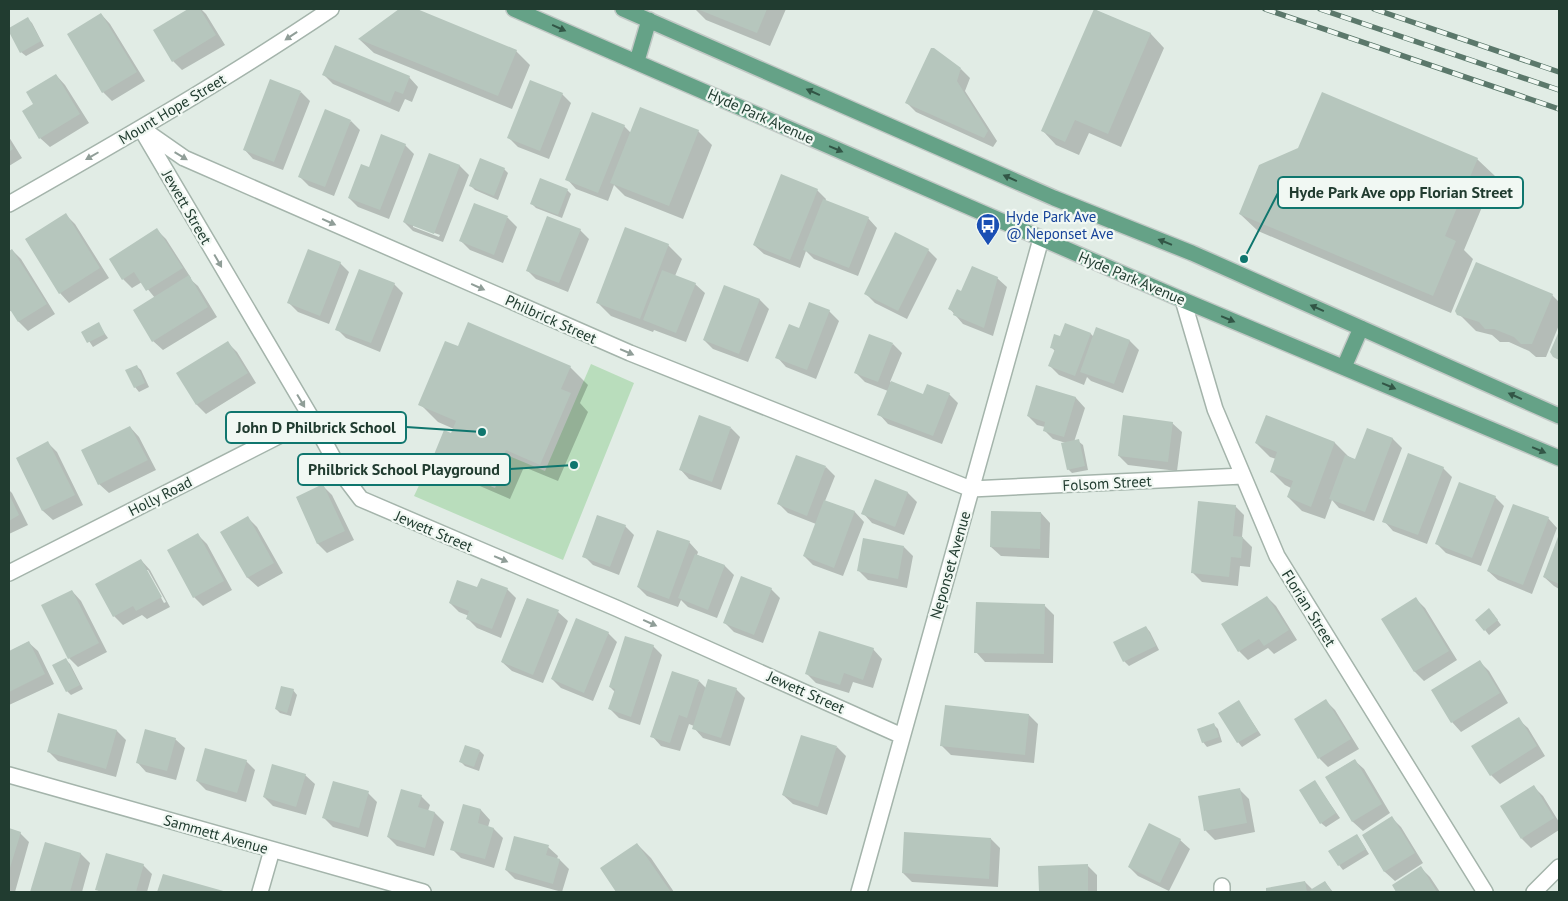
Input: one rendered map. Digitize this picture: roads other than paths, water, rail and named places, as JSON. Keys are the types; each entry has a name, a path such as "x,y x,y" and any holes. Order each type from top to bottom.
{"main road":[{"name":"Hyde Park Avenue","path":"514,9 638,61 1041,239 1559,458"},
{"path":"623,9 651,14 1054,198 1192,253 1559,416"},
{"path":"638,61 651,14"},
{"path":"1344,368 1361,328"}],"street":[{"name":"Mount Hope Street","path":"9,204 278,45 331,9"},
{"name":"Jewett Street","path":"140,128 312,419 342,474 361,499 616,608 902,736"},
{"name":"Philbrick Street","path":"140,128 184,158 630,353 971,490"},
{"name":"Neponset Avenue","path":"859,892 1041,239"},
{"name":"Florian Street","path":"1183,300 1215,409 1276,556 1485,892"},
{"name":"Holly Road","path":"9,573 312,419"},
{"name":"Folsom Street","path":"971,490 1243,476"},
{"name":"Sammett Avenue","path":"9,775 422,892"},
{"path":"260,892 272,850"},
{"path":"1534,892 1559,867"}],"railway":[{"path":"1265,9 1559,109"},
{"path":"1320,9 1559,90"},
{"path":"1374,9 1559,72"}],"place":[{"name":"Hyde Park Ave @ Neponset Ave","path":"988,246"},
{"name":"Hyde Park Ave opp Florian Street","path":"1244,259"},
{"name":"John D Philbrick School","path":"482,432"},
{"name":"Philbrick School Playground","path":"574,465"}]}
